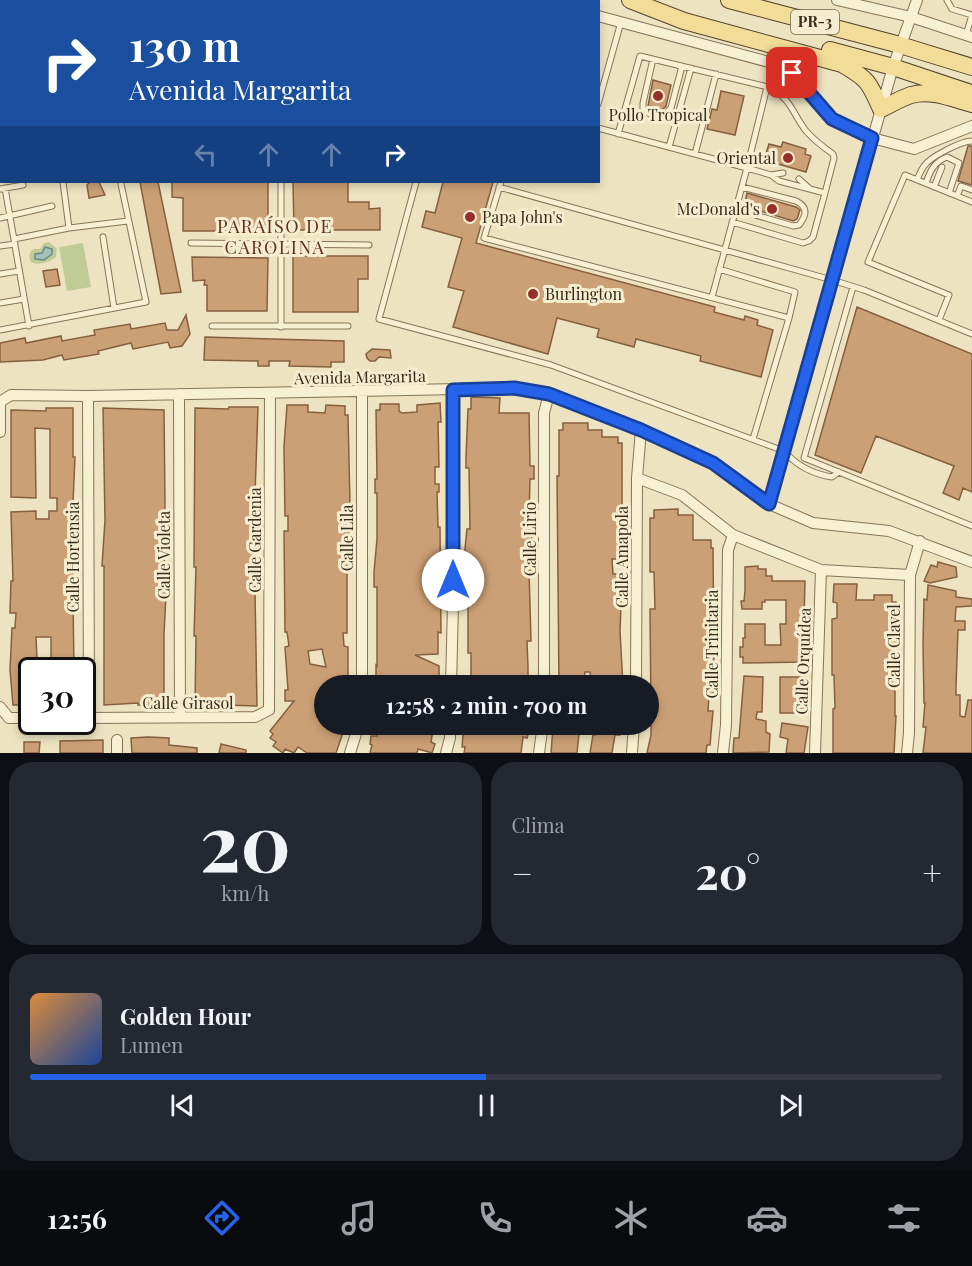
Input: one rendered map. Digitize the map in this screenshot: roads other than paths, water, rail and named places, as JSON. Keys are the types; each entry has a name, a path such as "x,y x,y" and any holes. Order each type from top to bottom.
{"main road":[{"path":"630,0 684,21 842,64 864,76 881,109 910,95 920,93 939,94 972,104"},
{"name":"PR-3","path":"646,0 893,67 972,93"},
{"name":"PR-3","path":"729,0 900,45 972,67"}],"street":[{"path":"837,0 911,17 969,36"},
{"path":"769,504 872,138 900,45 917,0"},
{"path":"600,17 780,65 800,80 832,119 872,138 914,149 972,126"},
{"name":"Avenida Margarita","path":"0,402 11,395 88,396 514,388 549,394 641,430 713,463 769,504 813,523 889,531 972,562"},
{"path":"451,675 453,390"},
{"name":"Calle Lila","path":"362,391 362,675"},
{"name":"Calle Gardenia","path":"269,687 270,393"},
{"name":"Calle Violeta","path":"179,394 180,717"},
{"name":"Calle Lirio","path":"544,675 544,413 549,394"},
{"name":"Calle Hortensia","path":"86,657 88,396"},
{"path":"0,402 0,432"},
{"name":"Calle Amapola","path":"636,675 637,478 641,430"},
{"path":"637,478 682,495 733,535 821,570 910,575"},
{"name":"Calle Trinitaria","path":"723,753 726,725 728,550 733,535"},
{"name":"Calle Clavel","path":"907,753 910,575 920,541"},
{"name":"Calle Orquídea","path":"815,753 821,570"},
{"name":"Calle Girasol","path":"96,718 255,717 269,710 269,687"},
{"path":"0,707 9,718 18,718"},
{"path":"350,753 356,735"},
{"path":"446,753 450,735"},
{"path":"539,753 541,735"},
{"path":"632,753 633,735"},
{"path":"117,740 117,753"}],"lane":[{"path":"947,0 952,9 972,15 969,36"},
{"path":"600,97 621,22"},
{"path":"618,134 640,56 767,87 786,99 807,132 834,158 813,237 803,243 732,222"},
{"path":"653,59 643,109 650,114 664,115 671,108 682,66"},
{"path":"669,147 691,68"},
{"path":"695,154 716,74"},
{"path":"712,297 767,87"},
{"path":"600,129 747,168 771,175 779,181 825,193"},
{"path":"917,180 929,160 965,141 972,141"},
{"path":"926,183 936,163 947,157 952,158 959,163 949,193"},
{"path":"934,187 942,168"},
{"path":"771,175 783,173"},
{"path":"939,320 949,295 868,262 905,175 972,202"},
{"path":"799,179 809,189"},
{"path":"63,183 69,228"},
{"path":"281,183 281,327"},
{"path":"416,183 379,319 551,365 784,451 796,465 823,476 832,477 839,472"},
{"path":"0,330 146,302 121,184"},
{"path":"789,318 484,238 500,184 832,280 972,334"},
{"path":"24,185 2,189 10,216 29,326"},
{"path":"957,196 961,186 972,190"},
{"path":"735,209 793,226 799,225 806,214 803,204 796,201 742,187"},
{"path":"0,218 52,207"},
{"path":"0,246 69,228 128,221"},
{"path":"103,237 114,308"},
{"path":"191,243 281,246 369,245"},
{"path":"719,269 795,292 753,439"},
{"path":"0,274 19,271"},
{"path":"853,287 804,458 972,526"},
{"path":"0,303 24,299"},
{"path":"212,326 348,326"}],"water":[{"path":"45,247 52,249 52,254 44,260 35,259 35,254 42,253"}],"place":[{"name":"Pollo Tropical","path":"658,96"},
{"name":"Oriental","path":"788,158"},
{"name":"McDonald's","path":"772,209"},
{"name":"Papa John's","path":"470,217"},
{"name":"Burlington","path":"533,294"}],"district":[{"name":"PARAÍSO DE CAROLINA","path":"275,237"}]}
